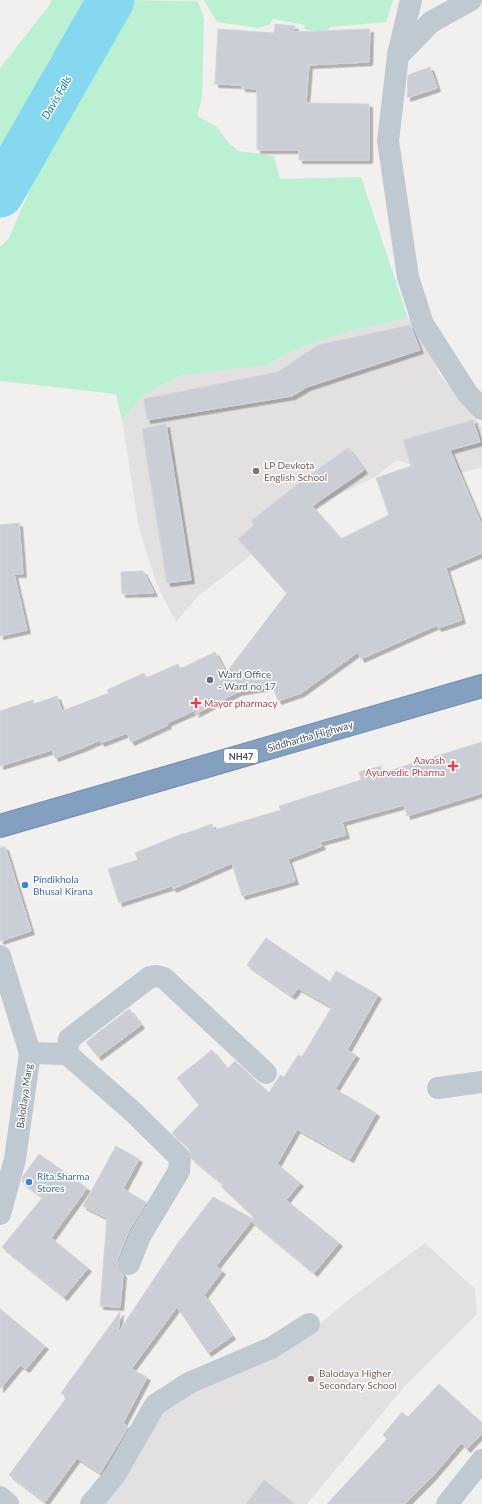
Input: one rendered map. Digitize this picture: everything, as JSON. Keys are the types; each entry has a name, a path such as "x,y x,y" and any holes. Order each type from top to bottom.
{"highway":[{"name":"Siddhartha Highway","path":"0,826 482,686"}],"street":[{"path":"411,0 398,56 388,141 408,277 423,324 467,393 482,409"},
{"path":"398,56 431,22 471,0"},
{"name":"Balodaya Marg","path":"0,956 30,1053 15,1159 0,1214"},
{"path":"67,1054 69,1039 150,977 157,976 164,978 266,1073"},
{"path":"30,1053 67,1054 131,1110 180,1158 179,1171 140,1236 129,1264"},
{"path":"438,1088 482,1082"},
{"path":"91,1504 115,1475 155,1405 189,1383 271,1348 309,1324"},
{"path":"447,1504 482,1460"},
{"path":"0,1497 8,1504"}],"shaded area":[{"name":"LP Devkota English School","path":"408,318 427,336 438,372 482,427 482,467 448,476 397,460 375,477 321,503 315,499 246,559 197,597 176,622 157,585 139,528 122,420 146,394 179,376 268,365 289,352 340,334"},
{"name":"Balodaya Higher Secondary School","path":"425,1243 475,1289 477,1314 404,1387 307,1504 100,1504 173,1400 292,1347 352,1297"}],"green space":[{"path":"52,0 93,0 50,58 22,114 0,153 0,68"},
{"path":"119,0 198,1 204,19 202,98 197,116 217,127 228,142 238,151 274,156 280,179 361,177 408,318 340,334 289,352 268,365 179,376 146,394 122,420 116,394 0,381 0,247 9,238 82,69"},
{"path":"204,0 393,0 386,22 330,27 324,34 304,29 305,25 273,19 269,25 258,28 217,22"}],"building":[{"path":"275,24 295,26 294,32 370,29 369,62 309,65 306,103 369,104 369,160 299,160 299,150 257,150 257,89 242,88 242,85 215,84 218,29 274,33"},
{"path":"430,67 437,88 407,98 408,75"},
{"path":"410,325 420,350 307,387 292,396 147,420 144,399 278,372 318,345"},
{"path":"473,420 480,442 450,450 482,526 482,553 446,568 462,620 438,628 437,625 361,659 358,652 301,693 278,701 273,686 238,692 195,714 198,709 167,723 168,725 131,742 127,733 101,743 100,740 55,758 52,750 0,766 0,711 33,700 34,704 57,696 62,711 109,693 107,690 144,673 146,678 178,664 180,669 215,652 226,673 287,593 238,539 254,525 251,521 307,477 348,448 364,470 312,506 341,539 389,515 376,478 411,466 403,440"},
{"path":"166,424 191,580 167,583 142,429"},
{"path":"19,523 23,574 14,574 27,630 0,636 0,525"},
{"path":"143,571 154,593 122,594 121,572"},
{"path":"482,742 482,793 407,816 404,805 342,822 346,835 320,842 322,846 288,859 295,881 242,896 232,863 173,889 172,886 119,903 108,869 138,860 135,853 184,833 212,824 214,830 281,810 279,806 361,780 359,772 381,766 382,773"},
{"path":"0,847 5,847 31,931 0,941"},
{"path":"266,938 330,982 336,971 378,995 347,1050 356,1055 335,1089 376,1113 350,1159 297,1129 277,1164 300,1183 286,1200 339,1243 314,1273 251,1221 254,1217 221,1186 223,1184 192,1159 189,1149 172,1133 199,1105 177,1078 212,1050 227,1069 235,1061 269,1093 280,1075 284,1077 298,1055 302,1057 332,1007 298,988 292,996 247,965"},
{"path":"129,1009 141,1025 98,1057 86,1042"},
{"path":"116,1146 139,1159 123,1189 146,1202 129,1230 117,1260 117,1266 123,1274 120,1307 100,1306 107,1218 83,1206"},
{"path":"39,1154 87,1188 51,1238 88,1268 64,1297 2,1247 43,1197 22,1182 23,1176"},
{"path":"213,1197 253,1219 216,1266 222,1271 204,1295 232,1336 208,1353 177,1307 131,1369 147,1377 123,1423 128,1427 100,1473 77,1458 45,1502 9,1475 67,1397 61,1393 120,1312 118,1333 178,1243"},
{"path":"0,1309 45,1346 26,1369 20,1365 0,1389"},
{"path":"439,1384 482,1423 482,1433 467,1449 461,1443 432,1477 405,1504 327,1504 387,1439 383,1435 402,1412 408,1417"},
{"path":"264,1480 295,1504 246,1504"}],"waterway":[{"name":"Davis Falls","path":"0,194 111,0"}],"place":[{"name":"LP Devkota English School","path":"256,471"},
{"name":"Ward Office - Ward no 17","path":"210,680"},
{"name":"Mayor pharmacy","path":"196,703"},
{"name":"Aavash Ayurvedic Pharma","path":"453,766"},
{"name":"Pindikhola Bhusal Kirana","path":"25,885"},
{"name":"Rita Sharma Stores","path":"29,1182"},
{"name":"Balodaya Higher Secondary School","path":"311,1379"}]}
